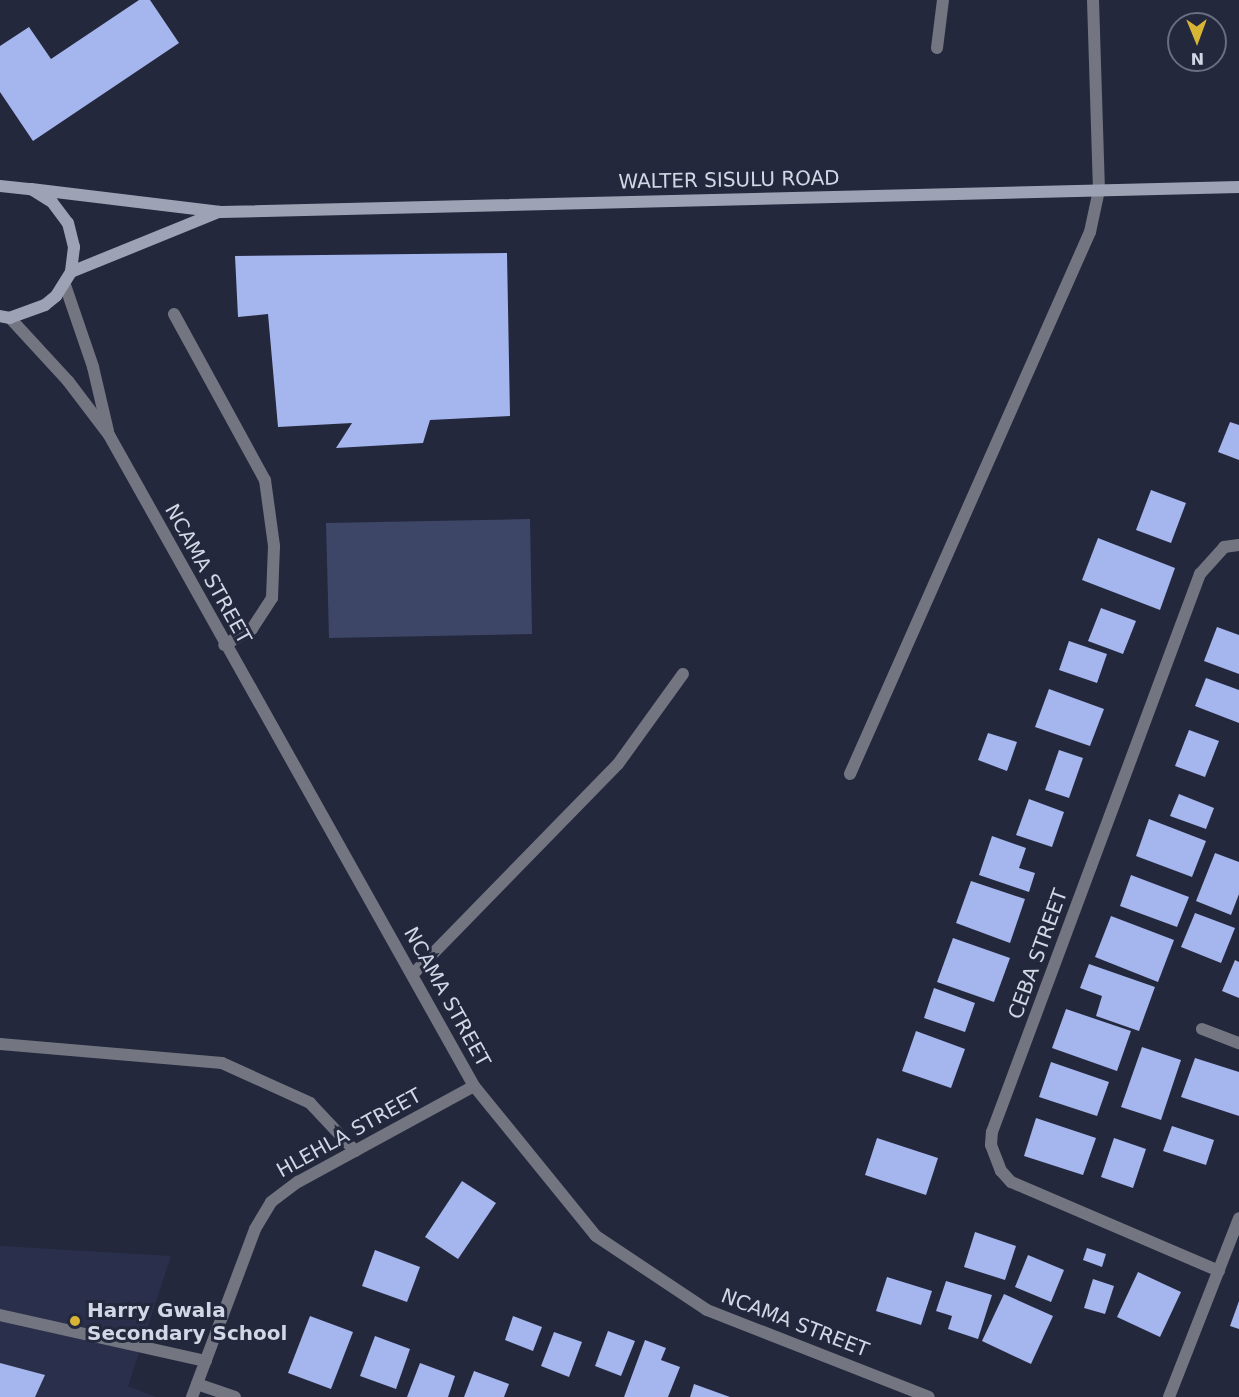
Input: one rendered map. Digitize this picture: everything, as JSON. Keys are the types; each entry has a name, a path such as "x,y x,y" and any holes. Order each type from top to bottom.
{"street":[{"path":"937,48 943,0"},
{"path":"850,774 1090,231 1099,190 1093,0"},
{"name":"WALTER SISULU ROAD","path":"2,184 221,212 1239,187"},
{"path":"5,317 45,305 65,285 71,272 74,247 68,223 52,202 31,189"},
{"name":"WALTER SISULU ROAD","path":"71,272 221,212"},
{"name":"NCAMA STREET","path":"65,285 93,367 109,435"},
{"path":"174,314 265,480 274,546 272,598 252,629 224,645"},
{"name":"NCAMA STREET","path":"5,317 68,381 109,435 224,645 413,974 474,1086 596,1236 707,1310 929,1397"},
{"name":"CEBA STREET","path":"1219,1271 1011,1182 1001,1171 991,1146 992,1132 1200,574 1224,547 1239,545"},
{"path":"413,974 618,764 683,674"},
{"path":"1202,1029 1239,1043"},
{"path":"0,1044 222,1064 310,1103 355,1151"},
{"name":"HLEHLA STREET","path":"192,1397 261,1215 283,1190 474,1086"},
{"path":"1169,1397 1239,1218"},
{"path":"0,1315 206,1360"},
{"path":"197,1384 235,1397"}],"shaded area":[{"path":"530,519 532,634 329,638 326,523"},
{"name":"Harry Gwala Secondary School","path":"0,1246 171,1256 128,1386 156,1397 0,1397"}],"building":[{"path":"139,0 150,0 179,43 33,141 0,92 0,46 29,27 51,59"},
{"path":"507,253 510,416 430,420 423,443 336,448 352,423 278,427 268,314 238,317 235,256"},
{"path":"1230,422 1239,425 1239,460 1218,452"},
{"path":"1151,490 1186,503 1171,543 1136,530"},
{"path":"1098,538 1175,568 1160,610 1082,580"},
{"path":"1101,608 1136,621 1123,654 1088,641"},
{"path":"1217,627 1239,635 1239,674 1204,661"},
{"path":"1069,641 1107,654 1097,683 1059,670"},
{"path":"1206,678 1239,690 1239,723 1195,706"},
{"path":"1049,689 1104,709 1090,746 1035,727"},
{"path":"1189,730 1219,741 1205,777 1175,766"},
{"path":"988,733 1017,742 1007,771 978,760"},
{"path":"1059,750 1083,758 1069,798 1045,790"},
{"path":"1179,794 1214,808 1206,829 1170,816"},
{"path":"1029,799 1064,812 1052,847 1016,835"},
{"path":"1149,819 1206,841 1192,877 1136,856"},
{"path":"992,836 1026,848 1019,868 1035,873 1029,892 979,875"},
{"path":"1215,853 1239,862 1239,894 1231,915 1196,901"},
{"path":"1131,875 1189,897 1177,927 1120,906"},
{"path":"971,881 1025,899 1010,943 956,923"},
{"path":"1195,913 1235,928 1221,963 1181,947"},
{"path":"1111,916 1174,940 1158,982 1095,957"},
{"path":"953,938 1010,958 994,1002 937,982"},
{"path":"1235,960 1239,962 1239,998 1222,991"},
{"path":"1089,964 1155,987 1139,1031 1096,1016 1102,996 1080,988"},
{"path":"934,988 975,1003 965,1032 924,1018"},
{"path":"1066,1009 1131,1031 1117,1071 1052,1048"},
{"path":"916,1031 965,1049 951,1088 902,1071"},
{"path":"1142,1047 1181,1060 1161,1120 1121,1107"},
{"path":"1195,1058 1239,1072 1239,1116 1181,1097"},
{"path":"1051,1062 1109,1082 1097,1116 1039,1097"},
{"path":"1036,1118 1096,1138 1083,1175 1024,1156"},
{"path":"1172,1126 1214,1140 1206,1165 1163,1151"},
{"path":"877,1138 938,1158 926,1195 865,1175"},
{"path":"1114,1138 1146,1149 1133,1188 1101,1177"},
{"path":"462,1181 496,1203 458,1259 425,1237"},
{"path":"975,1232 1016,1246 1005,1280 964,1267"},
{"path":"1087,1248 1106,1254 1102,1267 1083,1260"},
{"path":"375,1250 420,1267 407,1302 362,1286"},
{"path":"1028,1255 1064,1270 1051,1302 1015,1287"},
{"path":"1138,1272 1181,1292 1160,1337 1117,1317"},
{"path":"887,1277 932,1291 921,1325 876,1311"},
{"path":"1093,1279 1114,1286 1105,1314 1084,1308"},
{"path":"946,1281 992,1295 978,1339 948,1329 952,1316 936,1311"},
{"path":"1004,1294 1053,1316 1031,1364 982,1341"},
{"path":"1239,1301 1239,1329 1230,1326"},
{"path":"310,1316 353,1332 331,1389 288,1373"},
{"path":"513,1316 542,1327 533,1351 505,1340"},
{"path":"608,1331 635,1341 621,1376 595,1366"},
{"path":"554,1332 582,1342 569,1377 541,1366"},
{"path":"375,1336 410,1349 396,1389 360,1376"},
{"path":"645,1340 666,1348 661,1360 680,1367 668,1397 624,1397"},
{"path":"0,1363 45,1375 35,1397 0,1397"},
{"path":"420,1363 455,1376 448,1397 407,1397"},
{"path":"474,1371 509,1384 504,1397 464,1397"},
{"path":"694,1384 730,1397 690,1397"}],"place":[{"name":"Harry Gwala Secondary School","path":"75,1321"}]}
